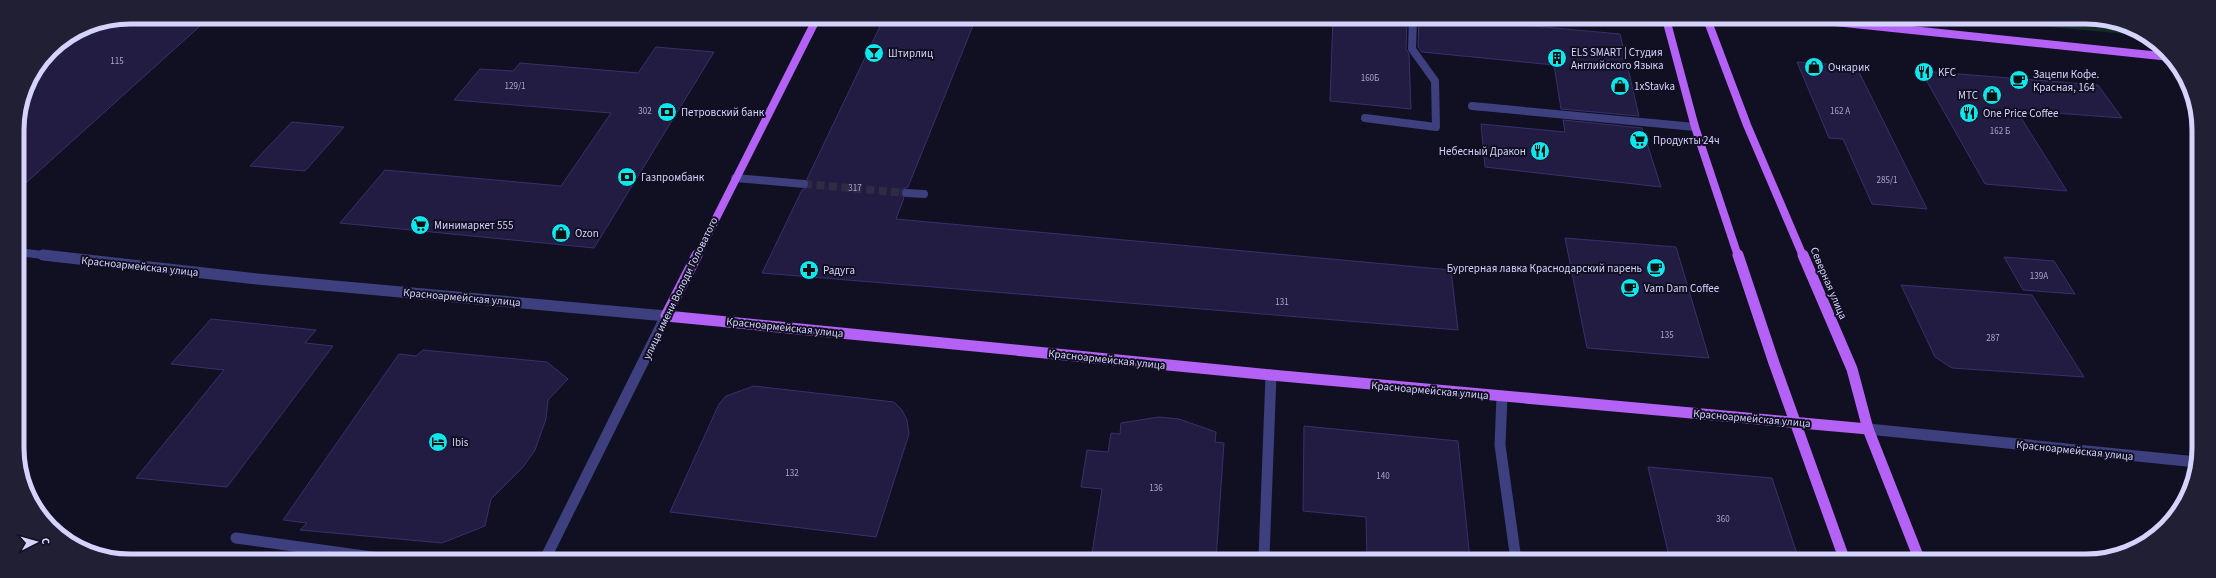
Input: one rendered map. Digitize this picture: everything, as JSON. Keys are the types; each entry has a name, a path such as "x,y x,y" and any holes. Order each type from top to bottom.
{"main road":[{"name":"улица имени Володи Головатого","path":"666,316 813,24"},
{"path":"1667,24 1695,127 1842,554"},
{"name":"Северная улица","path":"1709,24 1747,125 1852,369 1868,430 1917,554"},
{"path":"1854,24 2162,56"},
{"name":"Красноармейская улица","path":"666,316 1271,375 1796,422 1868,430"}],"street":[{"path":"1365,118 1436,127 1435,81 1412,49 1413,24"},
{"path":"1472,106 1695,127"},
{"path":"735,178 804,184"},
{"path":"906,192 924,194"},
{"name":"Красноармейская улица","path":"24,253 257,279 666,316"},
{"name":"улица имени Володи Головатого","path":"547,554 666,316"},
{"path":"1264,554 1271,375"},
{"path":"1502,396 1500,445 1515,554"},
{"name":"Красноармейская улица","path":"1868,430 2191,461"},
{"path":"236,538 350,554"}],"green space":[{"path":"2020,24 2093,24 2107,26 2132,34"}],"building":[{"path":"123,24 202,24 24,185 24,123 26,109 32,89 38,77 55,55 71,42 89,32 105,27 114,28 118,25"},
{"path":"881,24 974,24 908,187 901,190 901,195 904,198 896,219 1451,270 1458,330 762,273 802,190 809,187 809,182 807,179"},
{"path":"1333,24 1407,24 1406,49 1409,54 1411,109 1330,101"},
{"name":"ELS SMART | Студия Английского Языка","path":"1419,24 1511,24 1620,34 1639,116 1561,109 1554,65 1422,52 1418,47"},
{"path":"656,47 714,52 594,248 340,223 385,170 561,186 611,113 454,100 480,69 513,71 520,63 638,73"},
{"path":"1797,62 1856,66 1927,209 1872,204 1843,139 1829,138"},
{"path":"1921,71 2098,85 2122,118 2016,110 2067,191 1985,184"},
{"path":"1563,120 1642,128 1661,187 1485,167 1481,124 1565,132"},
{"path":"292,122 344,127 305,171 250,166"},
{"path":"1565,238 1676,247 1709,358 1587,348"},
{"path":"2004,257 2054,261 2075,294 2023,290"},
{"path":"1901,285 2032,295 2084,377 1952,368 1935,357"},
{"path":"211,319 316,330 305,343 333,346 227,487 136,478 224,370 171,364"},
{"name":"Ibis","path":"423,350 547,362 568,379 548,400 546,419 535,450 523,467 491,499 485,526 442,543 300,530 307,523 283,520 399,354 416,356"},
{"path":"754,386 894,402 902,410 907,420 909,434 876,537 670,512 719,404 726,396"},
{"path":"1159,417 1179,419 1216,432 1215,442 1224,443 1216,554 1092,554 1102,489 1081,487 1087,450 1108,452 1111,433 1120,434 1121,423"},
{"path":"1304,426 1458,441 1469,554 1367,554 1366,517 1303,511"},
{"path":"1648,467 1772,478 1797,554 1669,554"}],"tunnel":[{"path":"804,184 906,193"}],"place":[{"name":"Штирлиц","path":"874,53"},
{"name":"ELS SMART | Студия Английского Языка","path":"1557,58"},
{"name":"Очкарик","path":"1814,67"},
{"name":"KFC","path":"1924,72"},
{"name":"Зацепи Кофе. Красная, 164","path":"2019,80"},
{"name":"1xStavka","path":"1620,86"},
{"name":"МТС","path":"1992,95"},
{"name":"Петровский банк","path":"667,112"},
{"name":"One Price Coffee","path":"1969,113"},
{"name":"Продукты 24ч","path":"1639,140"},
{"name":"Небесный Дракон","path":"1540,151"},
{"name":"Газпромбанк","path":"627,177"},
{"name":"Минимаркет 555","path":"420,225"},
{"name":"Ozon","path":"561,233"},
{"name":"Бургерная лавка Краснодарский парень","path":"1656,268"},
{"name":"Радуга","path":"809,270"},
{"name":"Vam Dam Coffee","path":"1630,288"},
{"name":"Ibis","path":"438,442"}]}
